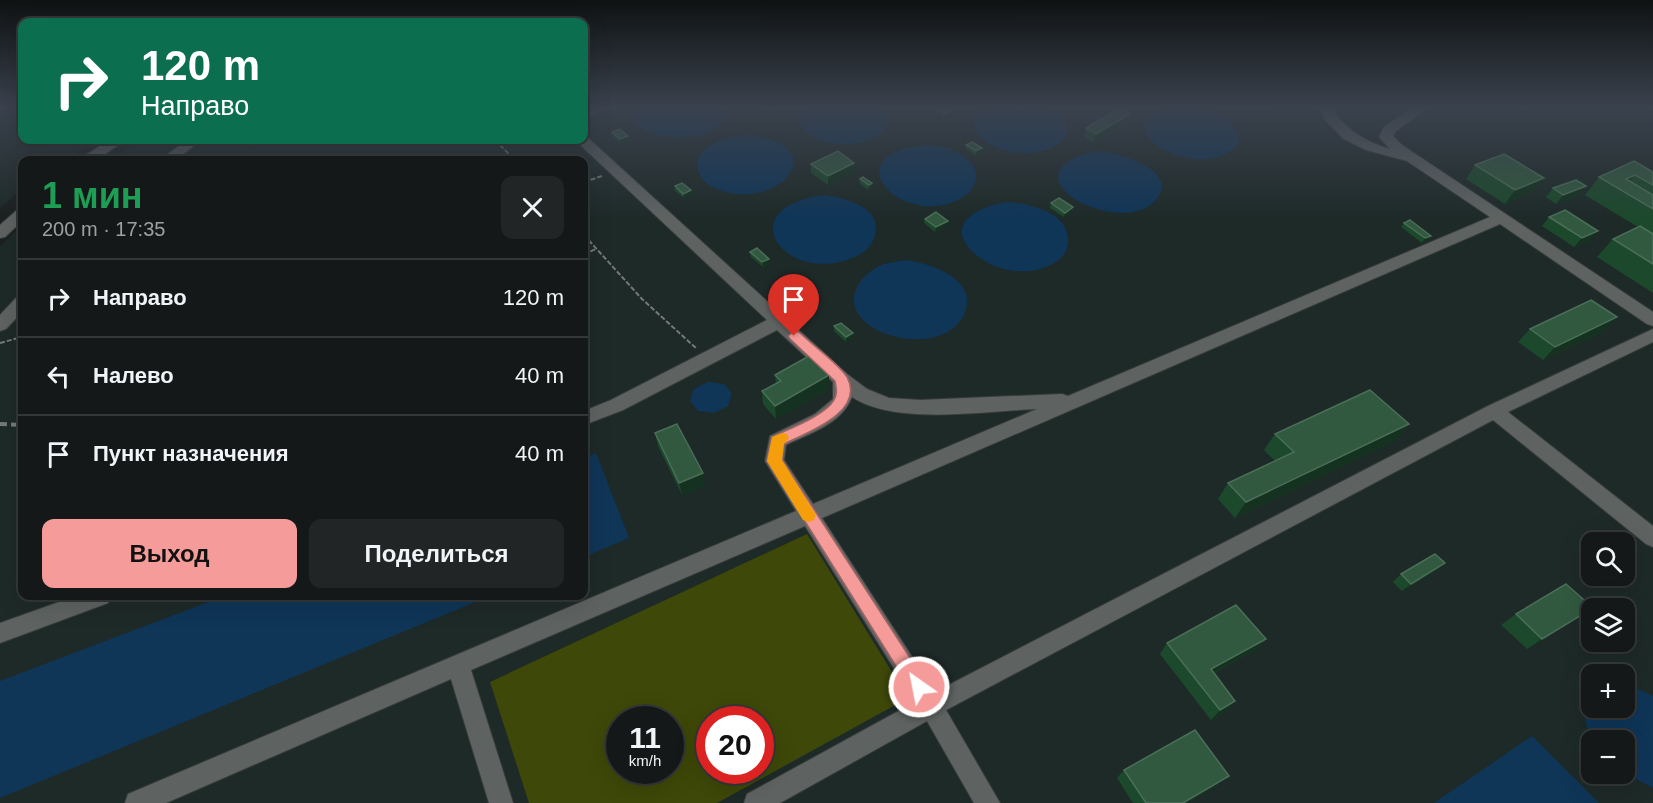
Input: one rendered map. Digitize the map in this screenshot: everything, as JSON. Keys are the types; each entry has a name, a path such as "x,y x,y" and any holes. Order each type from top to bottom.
{"lane":[{"path":"94,156 111,144"},
{"path":"173,156 189,144"},
{"path":"587,144 841,379 861,394 888,405 920,407 1073,400"},
{"path":"1362,144 1380,152 1410,158"},
{"path":"1393,144 1410,158 1653,320"},
{"path":"0,233 18,217"},
{"path":"137,803 1501,218"},
{"path":"0,325 18,306"},
{"path":"588,416 617,405 779,321"},
{"path":"756,803 931,706 1494,411 1653,335"},
{"path":"841,379 843,391 841,403 824,418 777,441 774,461 931,706 988,803"},
{"path":"1494,411 1653,538"},
{"path":"0,633 90,600"},
{"path":"458,664 501,803"}],"path":[{"path":"499,144 511,156"},
{"path":"588,181 617,171"},
{"path":"588,240 642,299 707,358"},
{"path":"588,252 596,249"},
{"path":"0,343 18,338"},
{"path":"0,424 18,425"}],"shaded area":[{"path":"0,144 90,144 72,156 18,156 18,192 0,208"},
{"path":"133,144 1653,144 1653,803 0,803 0,246 18,229 18,600 588,600 588,156 115,156"}],"green space":[{"path":"807,534 908,698 774,772 774,706 696,706 696,784 752,784 717,803 529,803 490,682"}],"water":[{"path":"712,144 779,144 790,152 794,164 788,176 775,187 757,193 735,194 712,187 700,175 698,160 707,147"},
{"path":"992,144 1058,144 1047,150 1032,153 998,148"},
{"path":"1157,144 1236,144 1225,154 1206,159 1186,158"},
{"path":"925,145 952,150 968,160 976,173 974,185 970,191 956,201 935,206 915,204 898,197 885,186 879,174 883,161 897,151"},
{"path":"1100,151 1134,160 1155,173 1161,181 1161,191 1154,202 1135,212 1111,212 1087,205 1068,194 1060,185 1058,177 1060,169 1073,159"},
{"path":"825,195 851,202 868,211 876,225 875,235 865,251 859,255 833,263 810,263 791,255 778,243 773,229 778,215 795,203"},
{"path":"1009,202 1028,205 1048,212 1063,224 1068,242 1062,257 1037,270 1015,271 993,266 975,254 962,234 963,225 968,218 987,207"},
{"path":"907,260 940,270 959,283 965,292 967,302 964,315 956,326 944,334 931,338 901,338 873,328 857,312 854,295 868,273 884,264"},
{"path":"708,382 724,384 732,394 728,406 714,413 698,411 690,401 694,389"},
{"path":"596,453 629,538 588,555 588,456"},
{"path":"213,600 480,600 0,798 0,681"},
{"path":"1635,689 1653,696 1653,788 1635,778 1635,730 1588,730 1585,718 1635,718"},
{"path":"1532,736 1599,803 1434,803"}],"building":[{"path":"976,144 982,148 976,151 966,145"},
{"path":"838,151 854,163 828,176 811,164"},
{"path":"1504,154 1544,178 1515,190 1475,165"},
{"path":"1634,161 1653,172 1653,185 1635,175 1626,179 1653,195 1653,209 1599,177"},
{"path":"863,177 872,183 869,185 860,179"},
{"path":"1576,180 1586,186 1563,195 1553,188"},
{"path":"682,183 691,190 683,194 675,186"},
{"path":"1059,198 1073,207 1065,213 1051,203"},
{"path":"1565,210 1598,231 1582,238 1549,217"},
{"path":"936,212 948,221 936,227 925,219"},
{"path":"1410,220 1431,236 1425,238 1404,223"},
{"path":"1640,226 1653,234 1653,264 1613,239"},
{"path":"757,248 769,259 762,262 750,252"},
{"path":"1591,300 1617,317 1555,347 1530,329"},
{"path":"841,323 853,333 846,337 834,326"},
{"path":"809,356 829,375 775,406 762,391 781,381 775,375"},
{"path":"1370,390 1409,424 1246,502 1228,483 1294,452 1275,434"},
{"path":"677,424 703,473 679,483 655,433"},
{"path":"1435,554 1445,563 1411,584 1401,574"},
{"path":"1566,584 1582,598 1581,615 1542,639 1516,614"},
{"path":"1236,605 1266,639 1211,669 1235,701 1220,710 1167,643"},
{"path":"1195,730 1229,776 1183,803 1146,803 1124,770"}],"slow traffic":[{"path":"782,438 777,441 774,461 809,515"}],"route":[{"path":"794,336 841,379 843,391 841,403 824,418 777,441 774,461 919,687"}]}
